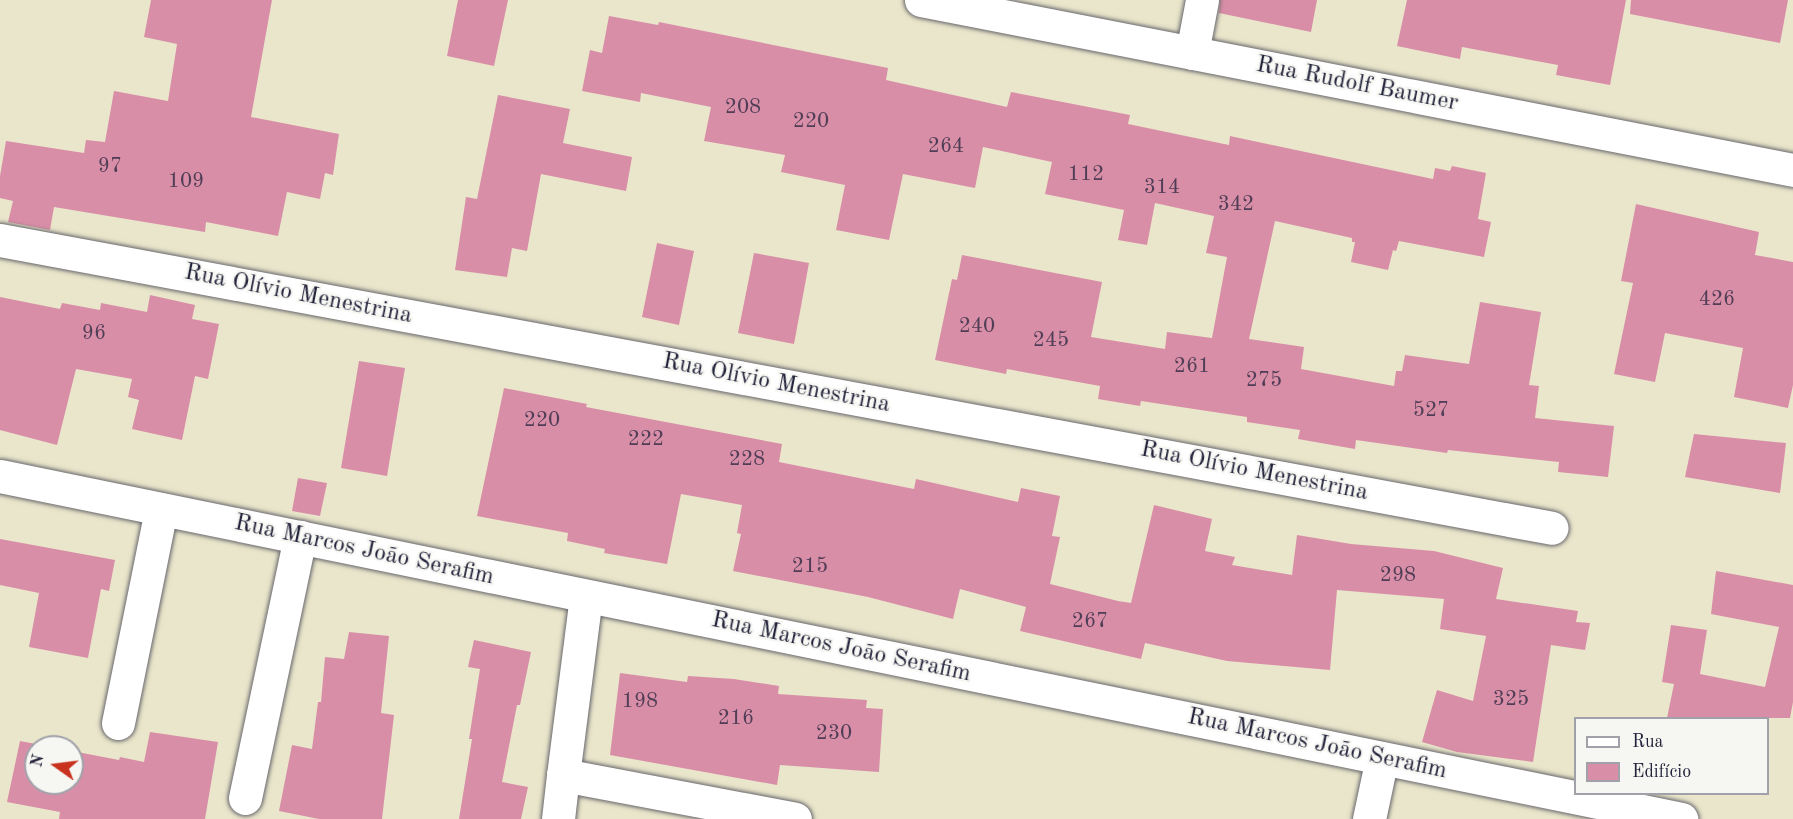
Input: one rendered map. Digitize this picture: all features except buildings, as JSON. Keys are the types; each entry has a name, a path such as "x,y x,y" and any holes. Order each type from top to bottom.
{"street":[{"name":"Rua Rudolf Baumer","path":"921,0 1793,170"},
{"path":"1192,53 1202,0"},
{"name":"Rua Olívio Menestrina","path":"0,240 1552,528"},
{"name":"Rua Marcos João Serafim","path":"0,476 1674,818"},
{"path":"118,723 161,509"},
{"path":"245,798 300,537"},
{"path":"558,819 586,596"},
{"path":"1369,819 1382,758"},
{"path":"563,775 795,819"}]}
